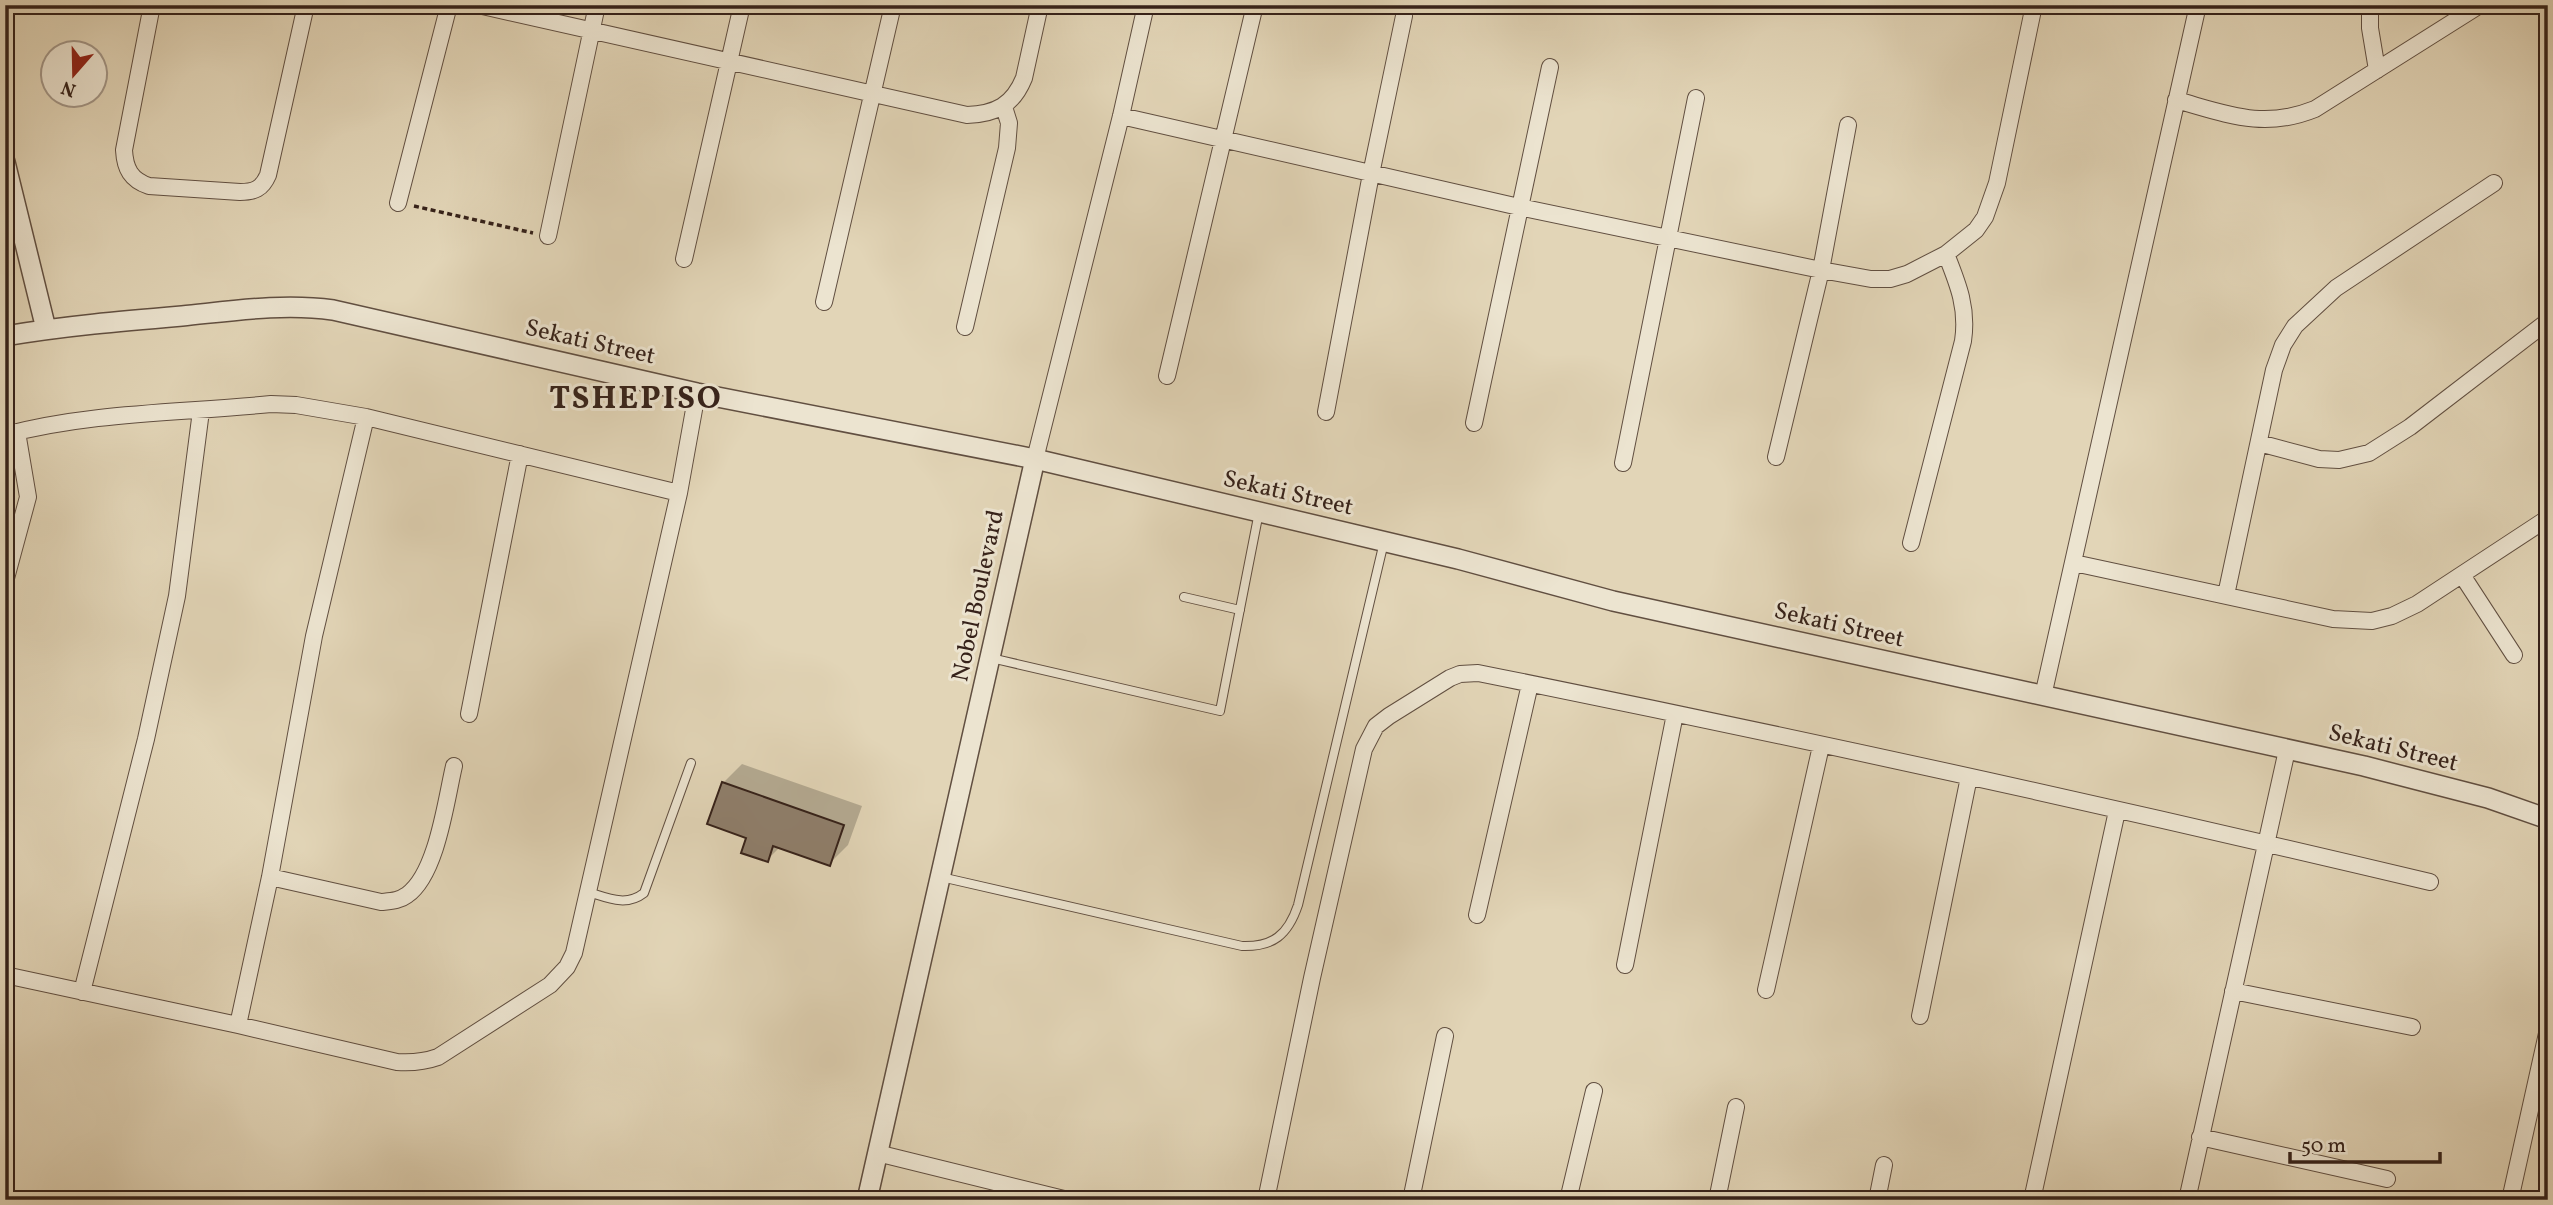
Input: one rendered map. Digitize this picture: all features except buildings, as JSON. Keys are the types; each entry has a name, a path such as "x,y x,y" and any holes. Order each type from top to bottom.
{"street":[{"path":"152,5 124,150 128,172 149,186 250,192 262,187 268,175 306,5"},
{"path":"398,203 449,5"},
{"path":"478,5 967,115 990,113 1004,107 1013,98 1024,78 1040,5"},
{"path":"548,236 597,5"},
{"path":"684,259 742,5"},
{"path":"824,302 893,5"},
{"name":"Nobel Boulevard","path":"867,1200 1035,459 1146,5"},
{"path":"1167,376 1255,5"},
{"path":"1121,116 1519,206 1821,270 1871,279 1890,279 1907,274 1946,254 1976,230 1985,217 1992,201 2034,5"},
{"path":"2043,696 2198,5"},
{"path":"2370,5 2377,70"},
{"path":"2176,100 2233,116 2256,120 2284,119 2315,109 2480,5"},
{"path":"1326,412 1404,16"},
{"path":"1474,422 1550,67"},
{"path":"1623,463 1696,97"},
{"path":"965,327 1007,148 1009,122 1004,107"},
{"path":"1776,457 1821,270 1848,125"},
{"path":"5,162 46,329"},
{"path":"2226,595 2274,370 2283,345 2295,326 2336,288 2494,183"},
{"path":"1911,543 1966,323 1962,294 1946,254"},
{"name":"Sekati Street","path":"5,336 46,329 308,306 333,310 697,393 1035,459 1384,541 1613,600 2287,750 2475,795 2548,819"},
{"path":"2259,443 2319,459 2339,460 2368,453 2410,427 2548,321"},
{"path":"5,975 238,1024 397,1062 426,1062 450,1050 550,985 561,975 574,953 679,493 697,393"},
{"path":"5,582 28,496 11,434 52,424 271,404 366,416 679,493"},
{"path":"82,992 146,739 177,596 201,411"},
{"path":"238,1024 271,877 312,647 366,416"},
{"path":"470,714 520,454"},
{"path":"2074,562 2333,619 2372,621 2392,616 2417,604 2548,518"},
{"path":"2462,575 2514,655"},
{"path":"1266,1200 1364,749 1376,726 1460,674 1478,673 1969,777 2430,882"},
{"path":"1477,915 1530,684"},
{"path":"1625,965 1675,714"},
{"path":"1766,990 1821,746"},
{"path":"2187,1200 2287,750"},
{"path":"271,877 381,902 396,901 410,893 419,882 433,852 454,766"},
{"path":"1920,1016 1969,777"},
{"path":"2032,1200 2117,811"},
{"path":"2232,991 2412,1027"},
{"path":"2510,1200 2548,1029"},
{"path":"1411,1200 1445,1036"},
{"path":"1567,1200 1594,1091"},
{"path":"1717,1200 1736,1107"},
{"path":"2200,1137 2387,1180"},
{"path":"877,1153 1069,1200"},
{"path":"1877,1200 1884,1165"}],"lane":[{"path":"991,658 1220,711 1259,512"},
{"path":"941,877 1242,946 1258,947 1273,942 1292,922 1298,905 1384,541"},
{"path":"1184,597 1240,610"},
{"path":"588,892 614,900 629,901 644,893 691,763"}],"path":[{"path":"398,203 548,236"}],"district":[{"name":"TSHEPISO","path":"636,400"}]}
